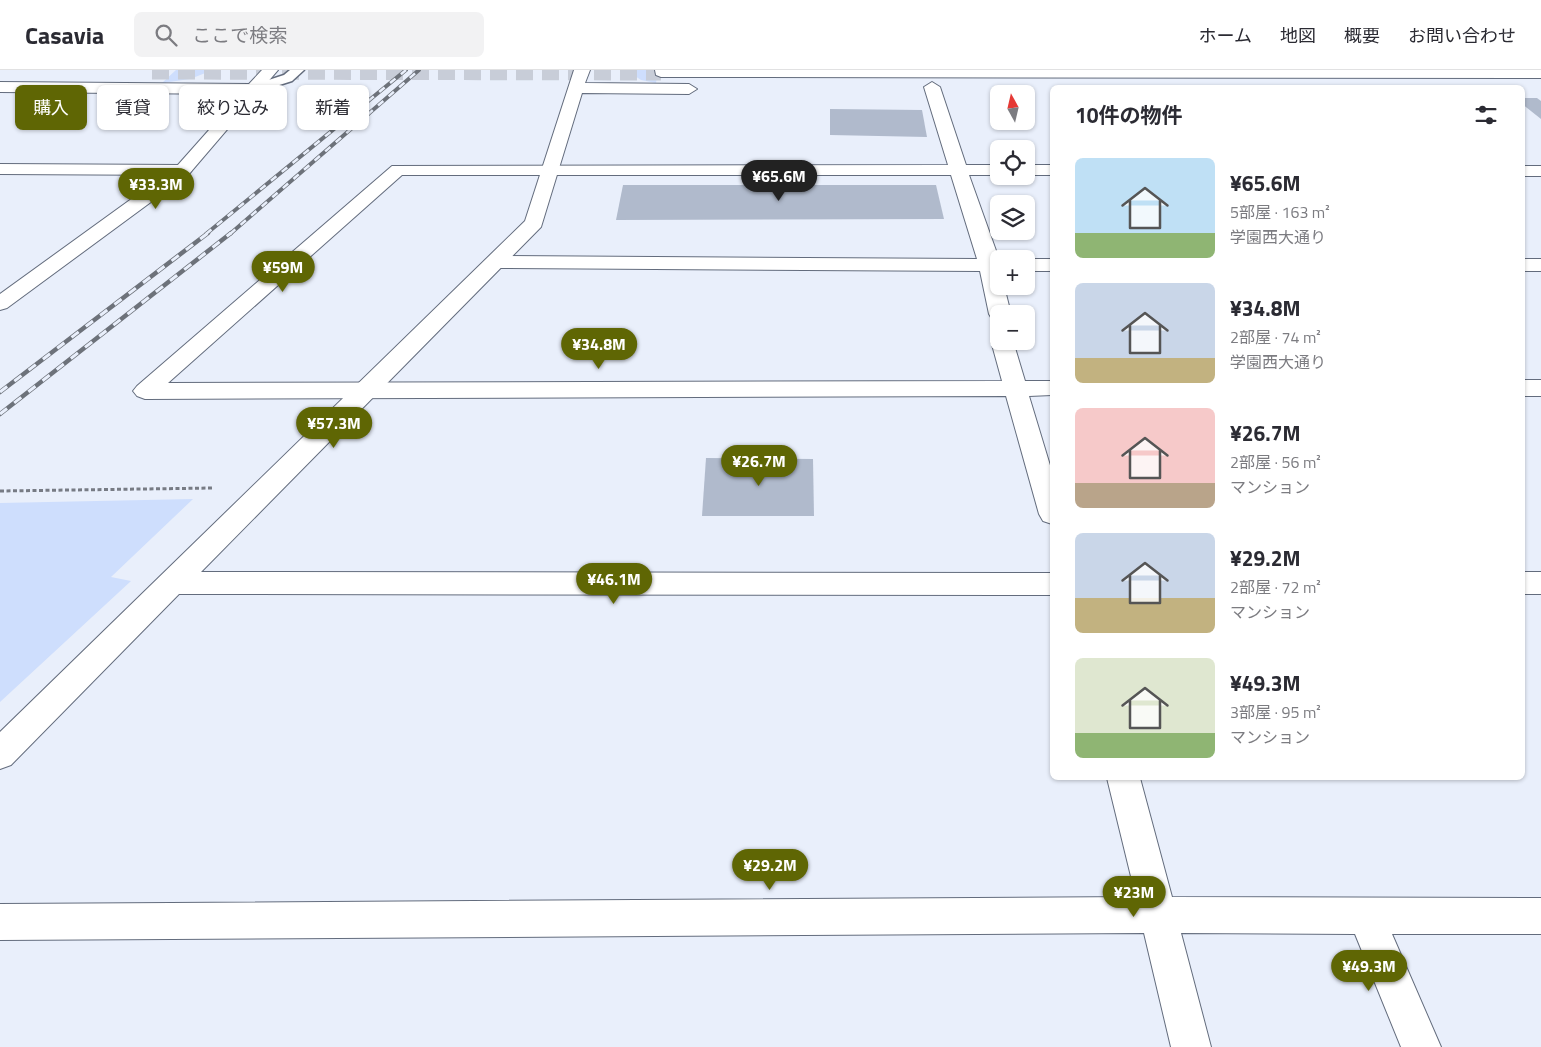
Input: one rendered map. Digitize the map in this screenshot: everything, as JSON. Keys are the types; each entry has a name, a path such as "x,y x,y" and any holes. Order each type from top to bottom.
{"street":[{"path":"257,85 270,70"},
{"path":"610,70 614,76 625,83 659,89"},
{"path":"1187,85 1261,82 1323,71"},
{"path":"661,72 1323,71 1541,73"},
{"path":"170,88 188,85 220,74"},
{"path":"0,754 175,583 365,390 534,223 548,171 579,79 659,89 705,88"},
{"path":"837,88 1050,86"},
{"path":"0,87 179,88"},
{"path":"932,87 958,170 990,254"},
{"path":"0,304 183,170 218,130"},
{"path":"0,169 183,170"},
{"path":"0,180 18,169"},
{"path":"990,170 398,170 145,391 1050,388"},
{"path":"1035,170 1050,170"},
{"path":"1525,171 1541,171"},
{"path":"496,262 990,265"},
{"path":"1035,265 1050,265"},
{"path":"1525,265 1541,265"},
{"path":"1004,350 1050,507"},
{"path":"1525,388 1541,388"},
{"path":"175,583 1050,584"},
{"path":"1525,583 1541,583"},
{"path":"1125,780 1160,915 1191,1047"},
{"path":"0,922 1160,915 1541,916"},
{"path":"1366,917 1421,1047"}],"lane":[{"path":"266,85 288,78 298,70"}],"path":[{"path":"0,491 218,488 211,495"}],"shaded area":[{"path":"176,70 213,70 190,79 162,83"},
{"path":"626,70 658,70 656,83 641,80"},
{"path":"193,499 111,577 131,581 0,702 0,503"}],"building":[{"path":"1525,98 1537,98 1541,101 1541,119 1525,106"},
{"path":"830,109 922,110 927,137 830,135"},
{"path":"623,185 936,185 944,219 616,220"},
{"path":"706,458 813,459 814,516 702,516"}],"tunnel":[{"path":"152,71 661,72"}],"railway":[{"path":"206,234 406,70"},
{"path":"230,234 419,70"},
{"path":"0,392 208,233"},
{"path":"0,414 231,233"}]}
